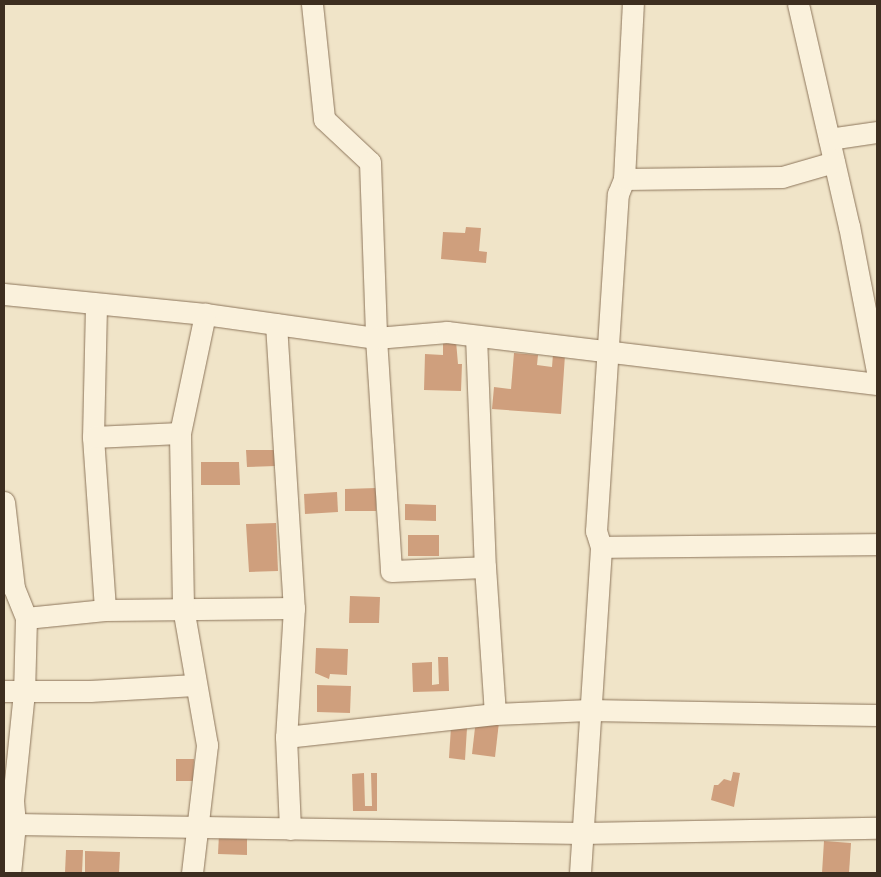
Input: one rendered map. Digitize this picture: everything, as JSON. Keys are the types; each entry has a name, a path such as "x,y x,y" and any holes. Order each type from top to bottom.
{"street":[{"path":"312,4 324,119 370,162 376,338 391,572 484,567"},
{"path":"580,873 601,547 596,531 618,194 624,180 633,4"},
{"path":"798,4 829,138 877,372"},
{"path":"829,138 877,132"},
{"path":"624,180 782,176 834,162"},
{"path":"4,294 96,306 205,314 376,338 447,332 877,384"},
{"path":"96,306 93,437 105,610"},
{"path":"192,873 200,825 207,745 195,685 183,607 180,433 205,314"},
{"path":"276,324 294,608 286,737 290,829"},
{"path":"476,336 484,567 495,714"},
{"path":"93,437 180,433"},
{"path":"4,502 14,588 26,618 14,691 12,801 14,824 10,873"},
{"path":"601,547 877,544"},
{"path":"26,618 105,610 183,607 294,608"},
{"path":"14,691 195,685"},
{"path":"286,737 495,714 589,710 877,715"},
{"path":"14,824 200,825 290,829 582,833 877,828"}],"building":[{"path":"466,227 481,228 479,251 487,252 486,263 441,259 443,232 465,233"},
{"path":"443,340 456,341 458,364 462,364 461,391 424,390 425,354 443,355"},
{"path":"514,353 538,355 537,365 552,367 553,354 565,355 561,414 492,409 494,387 511,389"},
{"path":"246,450 276,450 276,466 247,467"},
{"path":"201,462 239,462 240,485 201,485"},
{"path":"376,488 376,511 345,511 345,489"},
{"path":"337,492 338,512 305,514 304,494"},
{"path":"405,504 436,505 436,521 405,520"},
{"path":"276,523 278,571 249,572 246,524"},
{"path":"408,535 439,535 439,556 408,556"},
{"path":"350,596 380,597 379,623 349,623"},
{"path":"316,648 348,649 347,675 330,674 329,679 315,673"},
{"path":"438,657 448,657 449,691 413,692 412,663 432,662 432,685 439,684"},
{"path":"317,685 351,686 350,713 317,712"},
{"path":"476,719 499,722 495,757 472,754"},
{"path":"451,727 467,728 465,760 449,758"},
{"path":"176,759 194,759 193,781 176,781"},
{"path":"733,772 740,773 734,807 711,800 714,785 718,785 724,779 731,781"},
{"path":"364,773 365,806 372,806 371,773 377,773 377,811 353,811 352,774"},
{"path":"219,834 247,835 247,855 218,854"},
{"path":"824,841 851,843 849,873 822,873"},
{"path":"66,850 83,850 82,873 65,873"},
{"path":"85,851 120,852 119,873 85,873"}]}
